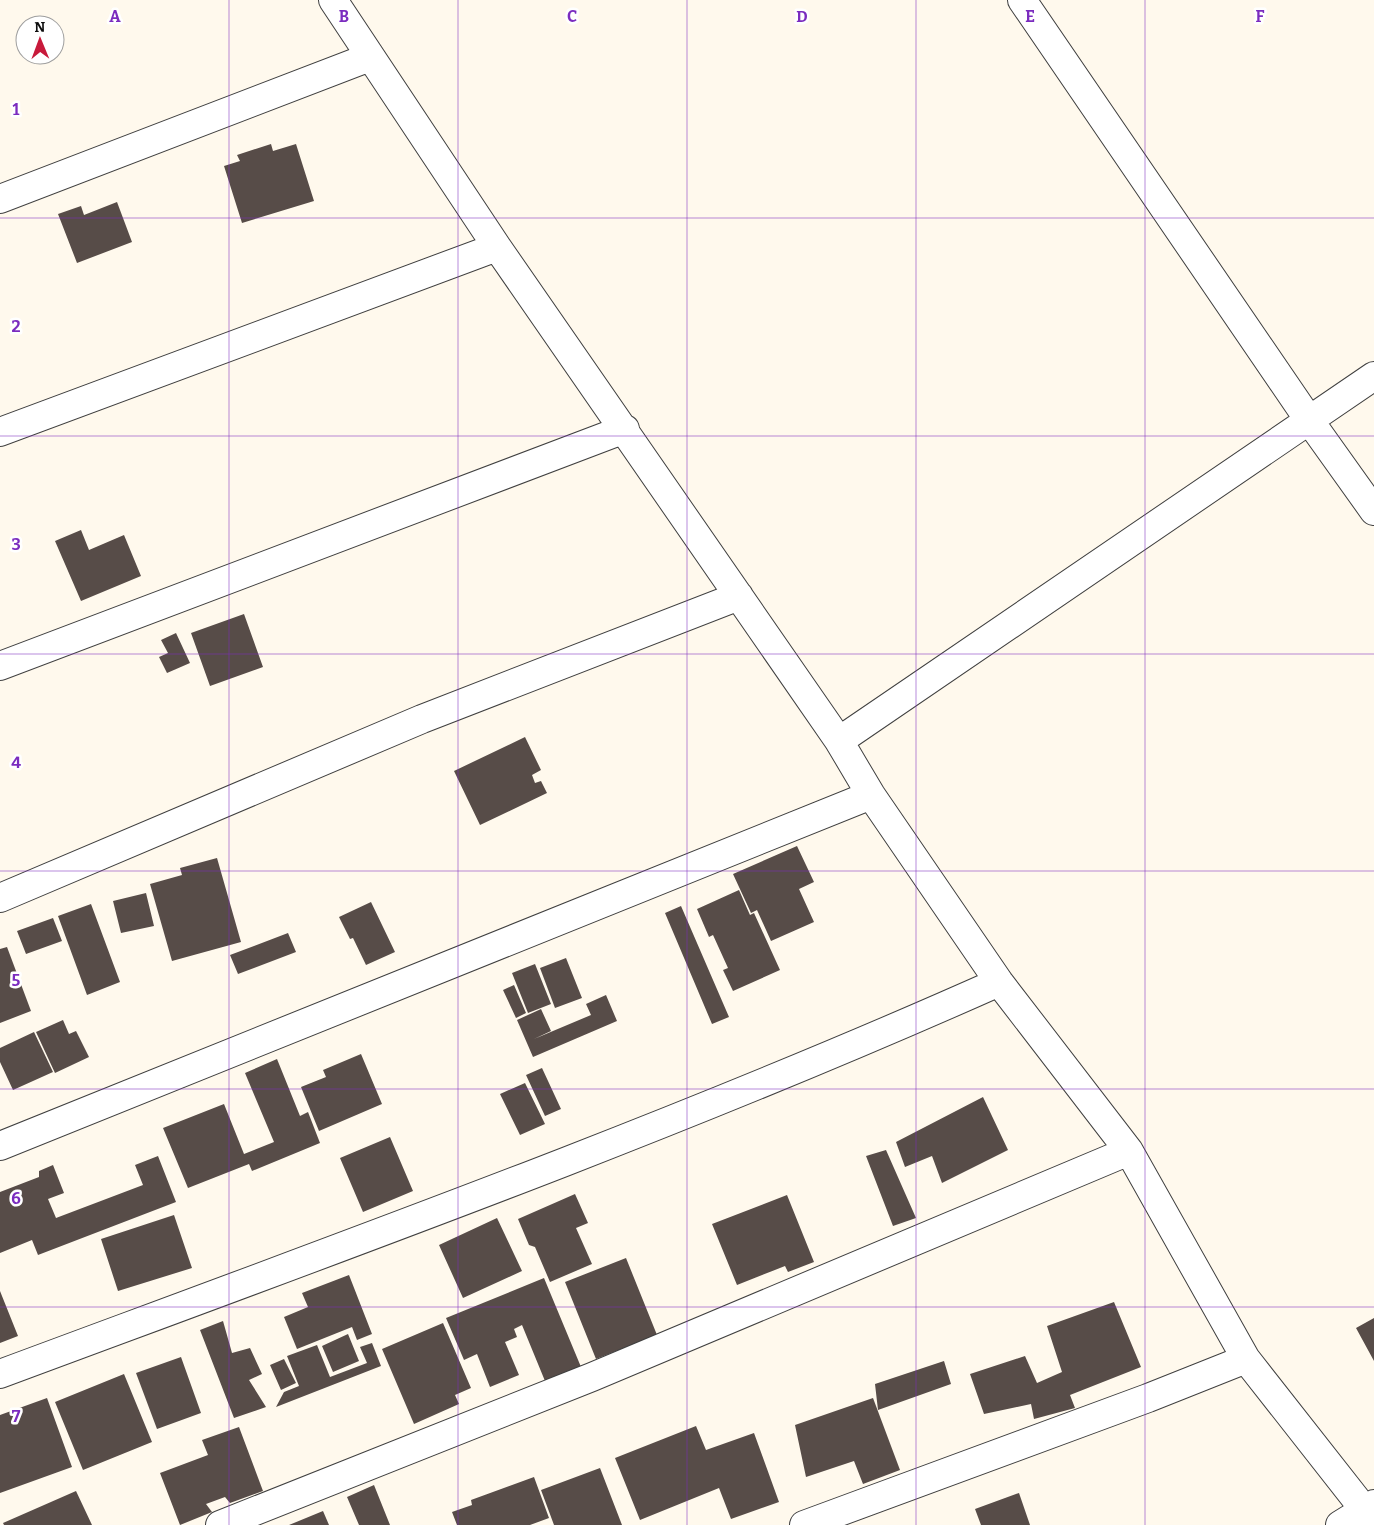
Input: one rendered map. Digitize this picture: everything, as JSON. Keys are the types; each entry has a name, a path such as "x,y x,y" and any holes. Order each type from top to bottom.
{"street":[{"path":"333,0 498,247 840,741 871,795 999,982 1129,1151 1246,1360 1371,1512 1340,1525"},
{"path":"1022,0 1309,420 1374,511"},
{"path":"0,199 370,57"},
{"path":"0,432 498,247"},
{"path":"840,741 1374,376"},
{"path":"0,666 625,429"},
{"path":"0,898 422,719 738,596"},
{"path":"0,1146 871,795"},
{"path":"0,1374 516,1183 898,1027 999,982"},
{"path":"220,1525 592,1377 1129,1151"},
{"path":"804,1525 1246,1360"}],"building":[{"path":"271,144 273,151 296,144 314,201 242,223 224,166 240,161 237,155"},
{"path":"117,202 132,242 77,263 58,214 81,206 84,215"},
{"path":"81,530 89,550 124,535 141,576 81,601 55,541"},
{"path":"244,614 263,667 210,686 191,633"},
{"path":"176,633 190,663 167,673 159,657 168,653 161,640"},
{"path":"525,737 541,770 532,775 535,783 541,781 547,793 480,825 454,771"},
{"path":"797,846 814,882 799,889 814,922 771,941 757,910 751,913 733,874"},
{"path":"217,858 241,942 172,961 150,884 182,875 180,868"},
{"path":"739,890 750,915 754,913 780,970 733,991 723,970 728,968 713,935 709,937 697,909"},
{"path":"146,893 154,926 121,933 113,901"},
{"path":"371,902 395,952 366,965 353,938 350,939 339,917"},
{"path":"91,904 120,982 87,995 58,916"},
{"path":"681,906 729,1017 712,1024 665,913"},
{"path":"53,918 62,941 26,954 17,931"},
{"path":"288,933 296,952 238,974 230,955"},
{"path":"7,947 31,1011 0,1023 0,949"},
{"path":"566,958 582,998 555,1008 540,968"},
{"path":"535,964 551,1004 528,1013 512,973"},
{"path":"514,985 526,1013 516,1018 503,990"},
{"path":"606,995 617,1021 533,1057 517,1020 541,1009 551,1031 534,1039 591,1015 586,1004"},
{"path":"63,1020 69,1034 76,1031 89,1057 55,1073 36,1032"},
{"path":"34,1032 53,1072 13,1090 0,1062 0,1048"},
{"path":"361,1054 382,1104 319,1131 301,1087 326,1077 323,1070"},
{"path":"277,1059 300,1116 308,1112 320,1143 252,1171 249,1164 188,1188 163,1128 224,1104 244,1154 274,1142 245,1073"},
{"path":"542,1068 561,1109 545,1116 526,1075"},
{"path":"525,1083 545,1124 520,1135 500,1094"},
{"path":"983,1097 1008,1150 942,1183 932,1156 905,1167 896,1142"},
{"path":"390,1137 413,1191 363,1212 340,1158"},
{"path":"886,1150 916,1218 893,1226 866,1156"},
{"path":"158,1156 176,1202 38,1255 32,1240 0,1253 0,1192 39,1177 39,1171 53,1165 64,1193 48,1199 56,1218 143,1185 135,1165"},
{"path":"575,1194 588,1223 576,1228 592,1264 550,1282 535,1247 529,1245 518,1219"},
{"path":"787,1195 814,1262 788,1272 785,1266 737,1285 712,1224"},
{"path":"174,1215 192,1268 118,1291 101,1239"},
{"path":"497,1218 522,1271 463,1298 439,1245"},
{"path":"626,1258 657,1335 596,1359 565,1282"},
{"path":"349,1275 372,1334 357,1340 352,1327 297,1349 284,1317 308,1307 302,1293"},
{"path":"544,1278 581,1367 545,1381 522,1325 514,1329 517,1337 505,1342 519,1375 490,1387 477,1354 464,1360 446,1318"},
{"path":"0,1291 18,1336 0,1343"},
{"path":"1114,1302 1141,1367 1070,1395 1075,1408 1034,1419 1031,1404 984,1414 970,1374 1025,1356 1037,1383 1062,1372 1047,1326"},
{"path":"1374,1318 1374,1361 1356,1328"},
{"path":"223,1321 232,1353 250,1348 262,1374 249,1380 266,1407 234,1418 200,1330"},
{"path":"443,1323 471,1388 455,1395 459,1404 414,1424 382,1349"},
{"path":"348,1334 359,1361 333,1372 322,1346"},
{"path":"372,1343 381,1366 276,1407 284,1392 299,1386 287,1356 317,1345 330,1377 367,1363 360,1347"},
{"path":"181,1357 201,1413 157,1429 136,1373"},
{"path":"284,1359 296,1383 281,1390 270,1365"},
{"path":"944,1361 951,1384 878,1410 875,1384"},
{"path":"124,1374 152,1442 83,1470 55,1402"},
{"path":"47,1398 72,1467 0,1493 0,1415"},
{"path":"873,1398 900,1470 863,1484 854,1461 806,1477 795,1425"},
{"path":"696,1426 706,1450 754,1433 779,1502 731,1519 719,1488 640,1520 615,1458"},
{"path":"239,1427 263,1491 230,1503 225,1497 206,1504 212,1512 180,1525 160,1473 208,1455 202,1440"},
{"path":"600,1468 622,1525 554,1525 541,1490"},
{"path":"534,1477 549,1518 530,1525 457,1525 452,1512 472,1505 471,1500"},
{"path":"374,1485 390,1525 359,1525 347,1497"},
{"path":"76,1491 92,1525 4,1525 3,1523"},
{"path":"1019,1493 1030,1525 981,1525 975,1509"},
{"path":"323,1511 329,1525 289,1525"}]}
